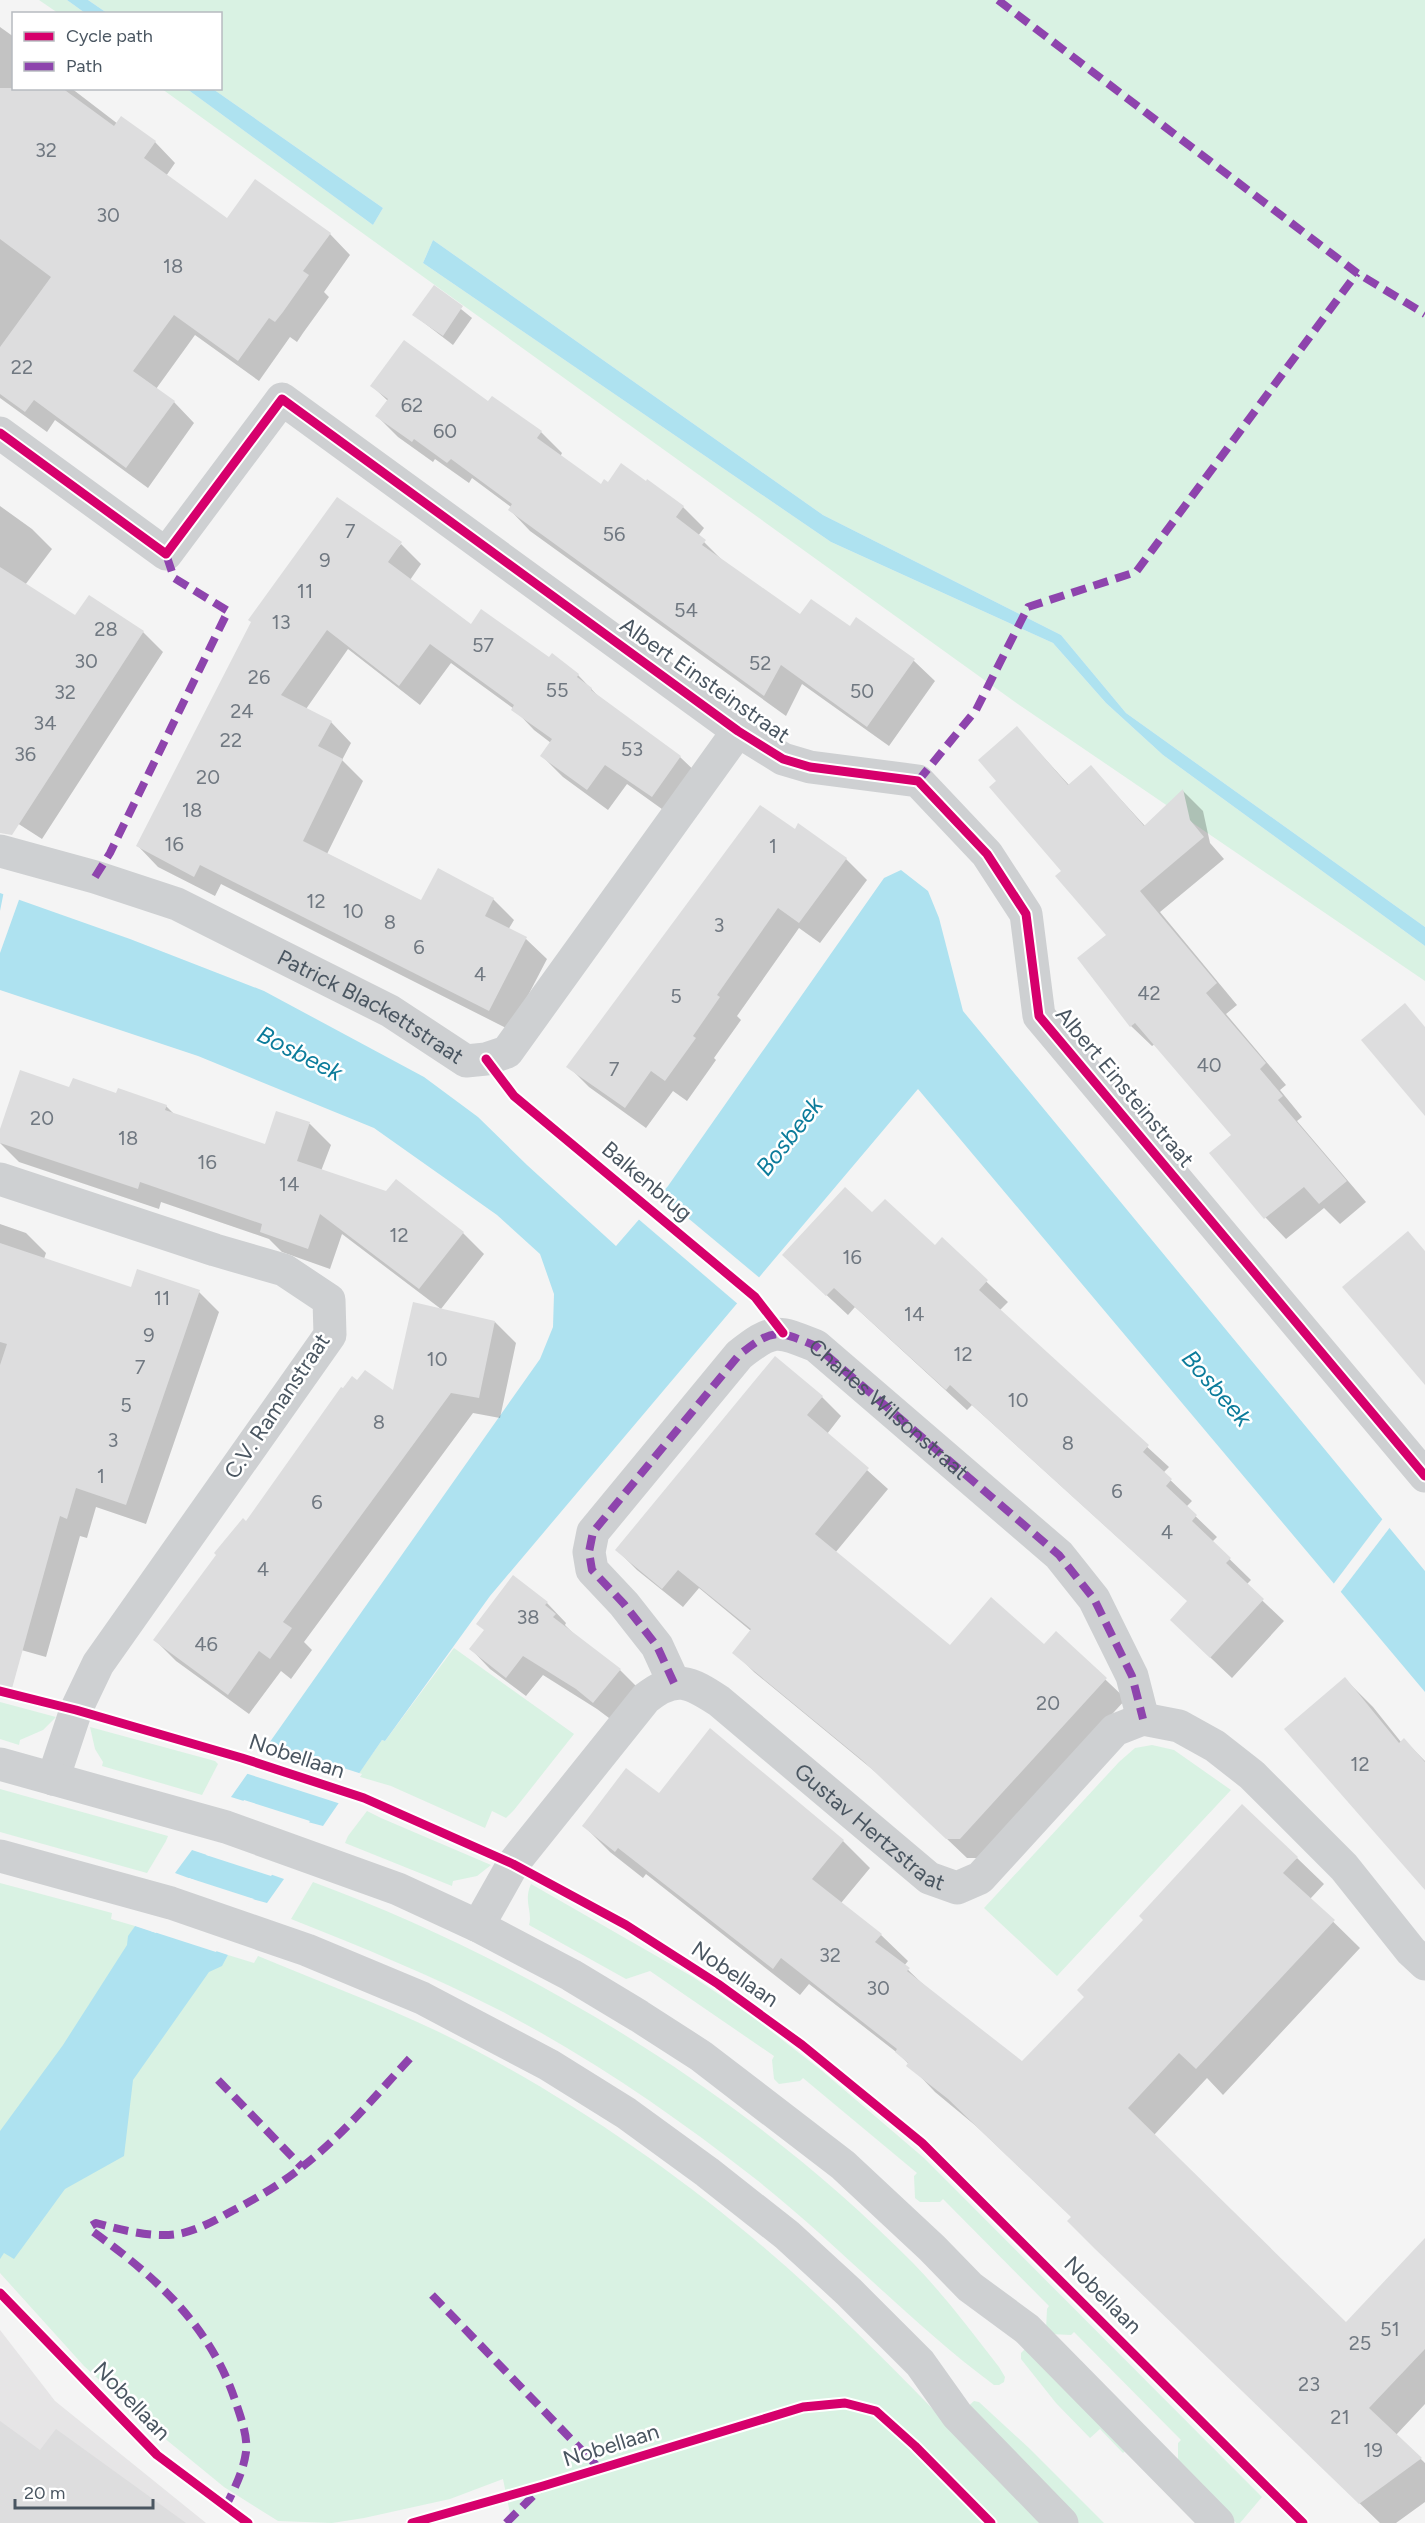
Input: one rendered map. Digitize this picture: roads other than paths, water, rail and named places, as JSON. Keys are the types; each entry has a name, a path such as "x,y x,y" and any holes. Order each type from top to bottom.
{"street":[{"name":"Albert Einsteinstraat","path":"0,433 166,554 282,399 738,731 783,759 810,767 918,781 987,854 1026,914 1039,1016 1425,1476"},
{"name":"Patrick Blackettstraat","path":"0,851 177,904 390,1011 466,1061 486,1059 507,1052 738,731"},
{"name":"C.V. Ramanstraat","path":"0,1179 215,1250 284,1270 329,1300 330,1335 98,1664 76,1710 53,1779"},
{"name":"Charles Wilsonstraat","path":"674,1683 657,1646 624,1604 592,1570 589,1552 593,1532 739,1355 760,1339 783,1333 816,1346 1059,1555 1094,1599 1132,1676 1143,1719"},
{"path":"478,1926 513,1864 639,1707 658,1689 674,1683"},
{"name":"Gustav Hertzstraat","path":"674,1683 695,1685 719,1701 929,1878 957,1888 980,1878 1115,1730 1143,1719"},
{"path":"1143,1719 1179,1726 1215,1746 1252,1775 1344,1867 1411,1951 1425,1964"},
{"path":"0,1764 225,1827 290,1849 398,1889 478,1926 572,1975 701,2056 843,2165 970,2287 1027,2329 1218,2523"},
{"path":"0,1856 171,1903 308,1950 422,1998 501,2038 626,2114 707,2172 787,2235 849,2292 920,2363 957,2415 1062,2523"}],"water":[{"path":"67,0 88,0 106,12 84,12"},
{"path":"188,90 214,90 383,208 373,225"},
{"path":"433,240 823,515 1061,635 1126,713 1425,927 1425,946 1163,755 1106,703 1053,643 831,542 423,263"},
{"name":"Bosbeek","path":"901,870 928,891 939,918 963,1011 1425,1571 1425,1692 918,1089 490,1596 385,1741 382,1740 323,1826 304,1821 267,1873 284,1879 267,1903 249,1898 213,1950 228,1955 222,1966 209,1972 133,2080 124,2156 65,2189 14,2259 4,2253 0,2259 0,2131 63,2045 127,1945 128,1936 135,1926 156,1933 194,1880 175,1873 192,1850 210,1856 247,1802 231,1797 540,1359 553,1327 554,1294 540,1254 497,1215 374,1128 198,1056 0,990 0,893 130,939 264,991 424,1077 478,1117 616,1246 668,1186 884,878"}]}
